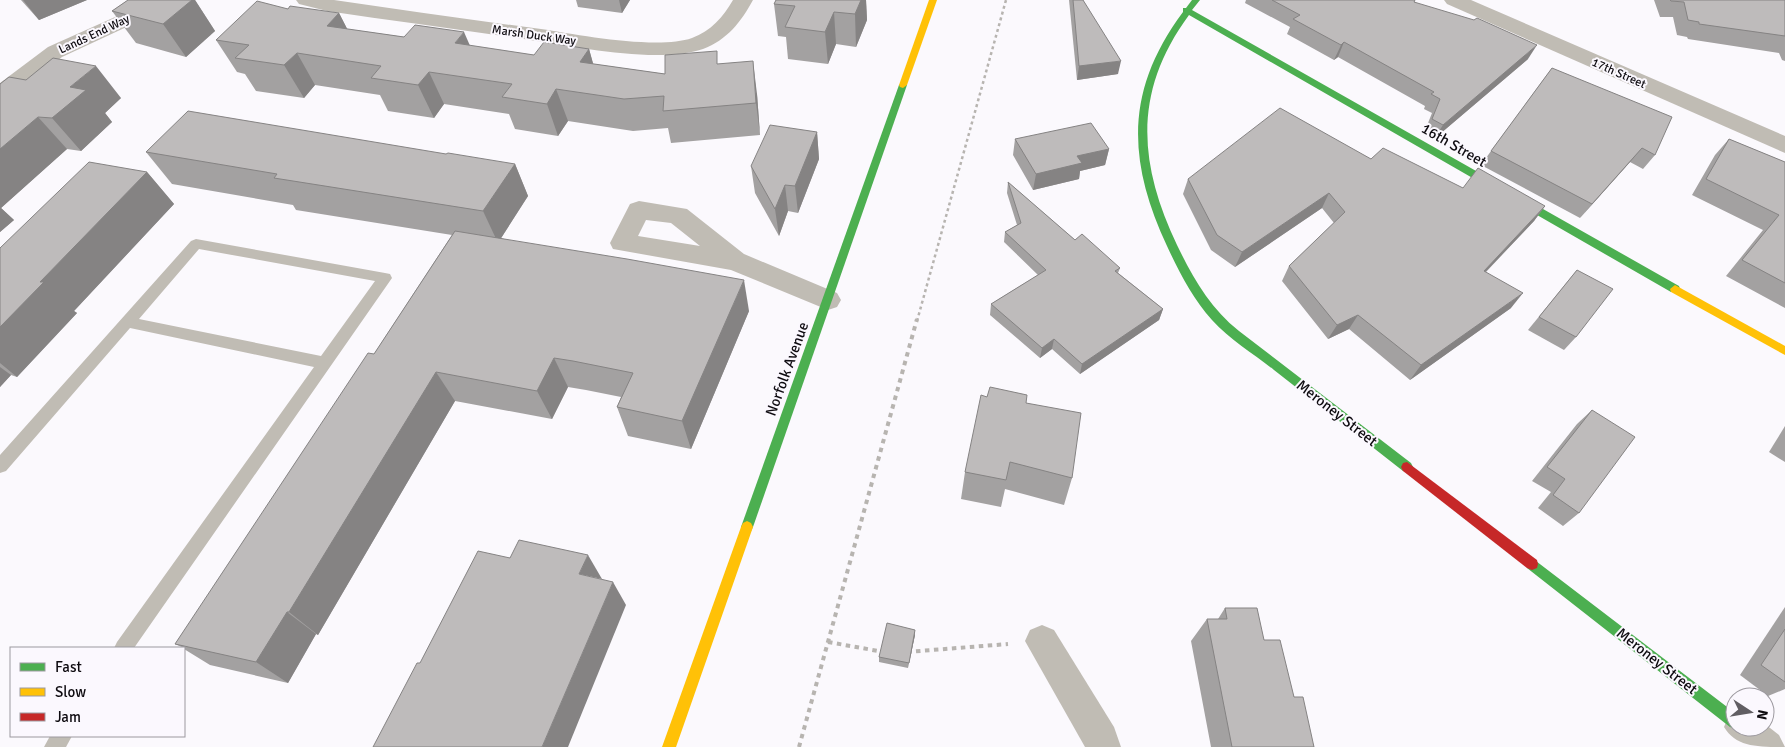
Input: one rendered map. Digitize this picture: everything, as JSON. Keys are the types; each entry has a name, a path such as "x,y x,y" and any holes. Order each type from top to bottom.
{"street":[{"name":"Lands End Way","path":"0,94 55,52 169,0"},
{"name":"Marsh Duck Way","path":"306,0 327,5 590,43 634,48 664,48 696,44 718,33 735,14 743,0"},
{"name":"Norfolk Avenue","path":"668,747 933,0"},
{"name":"Meroney Street","path":"1196,0 1186,10 1168,37 1153,69 1144,105 1141,145 1150,189 1163,226 1188,276 1216,318 1725,714"},
{"name":"17th Street","path":"1454,0 1785,145"},
{"path":"1501,0 1518,28"},
{"name":"16th Street","path":"1186,10 1785,351"},
{"path":"735,261 828,300"},
{"path":"1042,640 1102,739 1103,747"},
{"path":"1754,737 1767,747"}],"lane":[{"path":"0,466 196,244 385,278 124,647"},
{"path":"127,322 325,362"}],"path":[{"path":"799,747 1006,0"},
{"path":"904,653 1042,640"},
{"path":"828,642 888,652"}],"building":[{"path":"128,0 192,0 163,24 112,11"},
{"path":"776,0 861,0 855,14 834,12 825,32 785,27 795,6 774,4"},
{"path":"1073,0 1083,0 1121,61 1079,66"},
{"path":"1272,0 1415,0 1414,2 1474,20 1477,18 1537,45 1443,125 1432,119 1440,99 1431,94 1434,92 1344,42 1341,45 1293,19 1300,15"},
{"path":"1670,0 1785,0 1785,36 1699,24 1699,22 1688,20 1684,2"},
{"path":"257,1 288,9 290,6 339,13 327,26 404,37 415,25 464,32 455,43 534,55 544,42 589,49 580,62 665,74 665,55 717,51 717,64 753,61 756,103 663,111 664,96 624,99 556,89 547,104 502,97 512,84 429,72 418,85 371,78 381,66 297,53 284,65 235,58 249,45 216,40"},
{"path":"53,58 96,66 70,87 86,90 52,118 38,117 0,149 0,84 9,77 26,80"},
{"path":"1552,68 1672,117 1655,155 1642,148 1592,204 1491,151"},
{"path":"1280,108 1371,159 1383,148 1463,188 1478,168 1545,206 1484,271 1523,293 1421,365 1358,315 1337,325 1289,266 1345,212 1329,193 1242,252 1217,235 1188,179"},
{"path":"188,111 515,164 483,211 274,178 277,174 146,152"},
{"path":"1091,123 1109,149 1077,156 1082,163 1036,174 1015,139"},
{"path":"770,125 817,132 795,186 785,185 775,209 751,166"},
{"path":"1729,139 1785,162 1785,283 1742,260 1779,215 1706,179"},
{"path":"89,162 147,172 40,282 44,282 0,327 0,248"},
{"path":"1008,182 1075,240 1082,234 1120,268 1115,271 1163,309 1082,364 1054,339 1042,348 991,304 1046,270 1005,232 1021,223"},
{"path":"455,231 744,280 682,421 617,407 633,373 573,361 554,358 537,391 436,372 289,612 287,612 256,662 175,644 368,353 374,354"},
{"path":"1577,270 1613,289 1576,337 1539,317"},
{"path":"990,387 1027,395 1026,403 1081,413 1072,478 1010,462 1006,480 965,472 981,395 987,397"},
{"path":"1592,410 1635,437 1579,513 1553,495 1565,479 1547,467"},
{"path":"519,540 588,555 579,574 613,582 542,747 373,747 417,663 420,663 478,551 510,558"},
{"path":"1225,608 1257,608 1264,640 1280,640 1294,697 1303,697 1314,747 1232,747 1207,619 1227,619"},
{"path":"887,623 915,630 909,663 879,657"},
{"path":"1785,629 1785,682 1761,665"}],"traffic: fast":[{"path":"1196,0 1173,31 1157,62 1146,93 1142,124 1143,156 1149,189 1161,222 1195,288 1221,322 1407,467"},
{"path":"1186,10 1675,289"},
{"path":"747,527 903,85"},
{"path":"1532,564 1725,714"}],"traffic: slow":[{"path":"903,85 933,0"},
{"path":"1675,289 1785,351"},
{"path":"669,747 747,527"}],"traffic: jam":[{"path":"1407,467 1532,564"}]}
